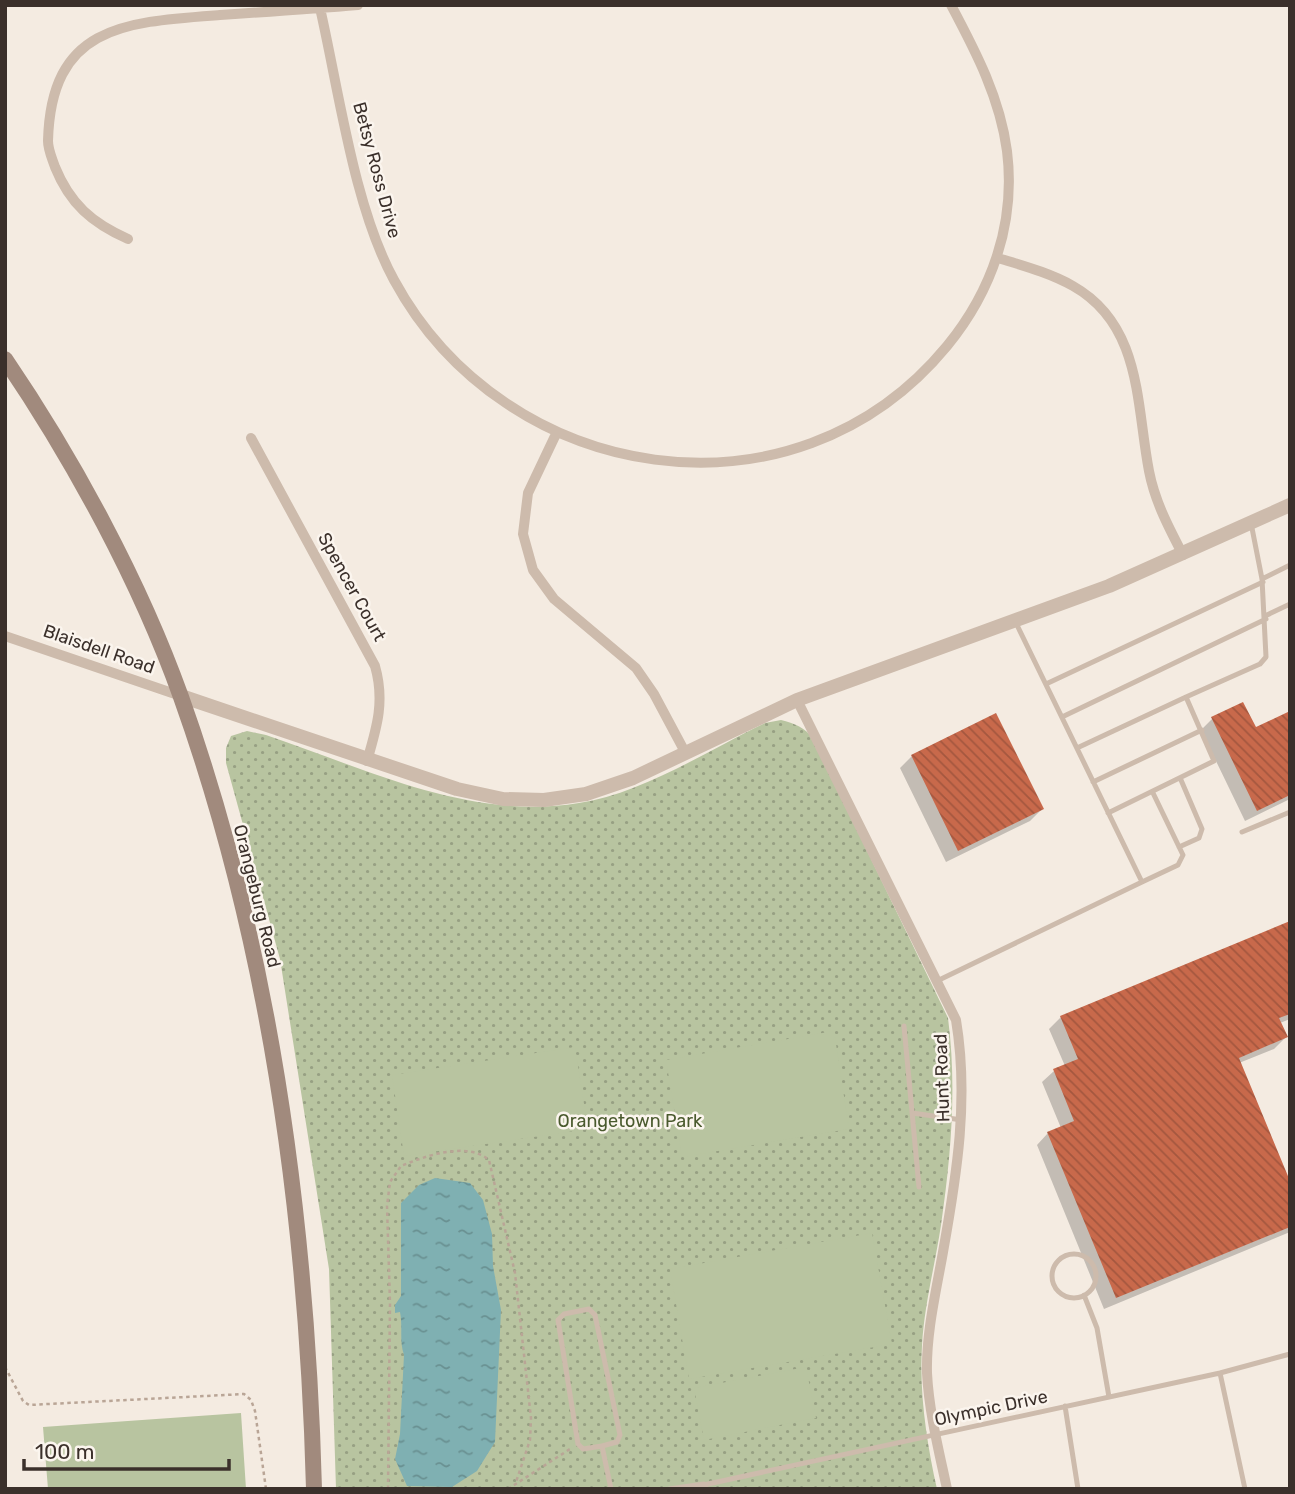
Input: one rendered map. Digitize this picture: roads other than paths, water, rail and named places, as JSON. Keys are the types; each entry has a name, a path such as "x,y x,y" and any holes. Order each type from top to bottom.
{"main road":[{"name":"Orangeburg Road","path":"5,359 32,399 90,500 139,598 181,696 240,900 281,1105 306,1324 314,1489"}],"street":[{"path":"128,239 83,214 63,186 48,149 49,111 61,74 83,48 112,30 147,21 358,5"},
{"name":"Betsy Ross Drive","path":"320,8 374,236 394,280 450,358 483,389 556,434 619,454 695,464 737,461 782,452 824,437 866,417 903,391 934,362 961,330 981,296 998,258 1008,194 1007,152 986,71 951,5"},
{"path":"998,258 1047,273 1075,287 1103,310 1123,340 1136,376 1153,484 1160,510 1183,555"},
{"path":"556,434 528,493 523,534 533,570 554,599 636,668 654,694 685,752"},
{"name":"Spencer Court","path":"251,438 374,666 380,686 381,709 367,761"},
{"path":"181,696 367,761 457,789 503,799 544,800 586,794 634,778 797,700 1110,586 1290,505"},
{"name":"Blaisdell Road","path":"5,636 181,696"},
{"name":"Hunt Road","path":"797,700 939,981 956,1020 960,1043 962,1120 951,1209 931,1320 927,1373 935,1434 947,1489"}],"lane":[{"path":"1077,748 1260,664 1268,650 1266,617 1263,580 1251,523"},
{"path":"1046,684 1290,565"},
{"path":"1062,717 1290,604"},
{"path":"1015,620 1142,882"},
{"path":"1108,813 1181,780 1214,761 1186,697"},
{"path":"1093,782 1202,730"},
{"path":"1179,847 1199,838 1202,829 1181,780"},
{"path":"939,981 1178,865 1183,855 1153,793"},
{"path":"1242,832 1290,812"},
{"path":"904,1026 919,1187"},
{"path":"912,1113 962,1120"},
{"path":"1079,1255 1091,1263 1094,1285 1084,1295 1064,1296 1054,1286 1052,1272 1065,1256 1079,1255"},
{"path":"1084,1295 1097,1328 1109,1397"},
{"path":"589,1309 595,1315 620,1435 617,1442 602,1446 583,1449 578,1444 558,1320 564,1314 589,1309"},
{"name":"Olympic Drive","path":"698,1489 708,1484 1220,1373 1290,1353"},
{"path":"1220,1373 1245,1489"},
{"path":"1065,1406 1078,1489"},
{"path":"602,1446 611,1489"},
{"path":"669,1489 708,1484"}],"water":[{"path":"435,1178 470,1183 483,1200 492,1234 493,1266 501,1310 495,1442 477,1471 452,1487 407,1486 395,1459 400,1434 404,1355 400,1312 395,1313 395,1305 401,1296 401,1203 419,1185"}],"park label":[{"name":"Orangetown Park","path":"630,1121"}]}
